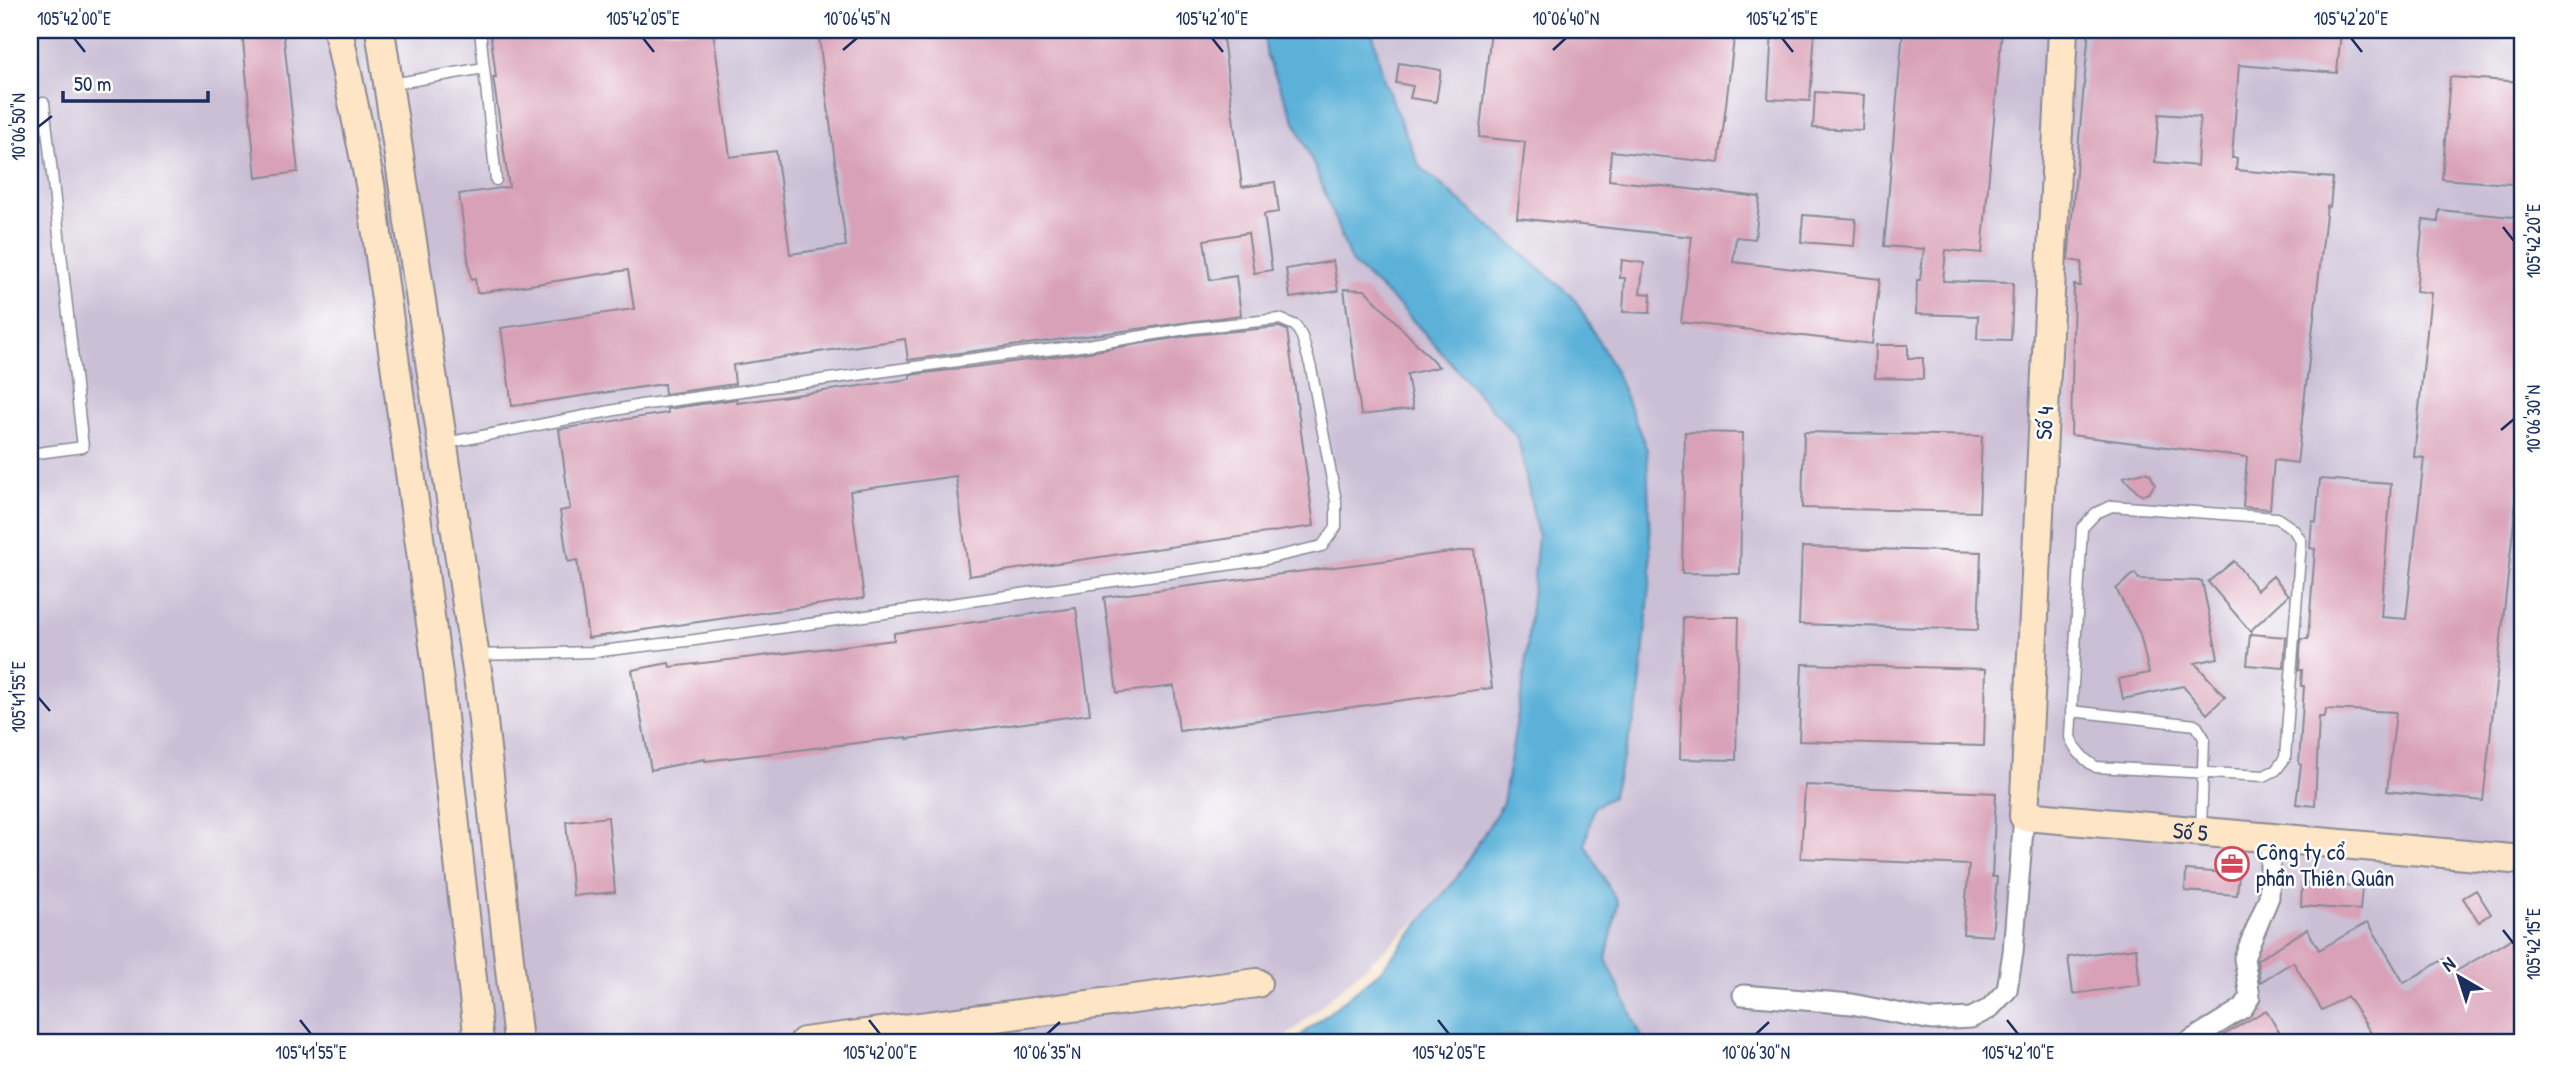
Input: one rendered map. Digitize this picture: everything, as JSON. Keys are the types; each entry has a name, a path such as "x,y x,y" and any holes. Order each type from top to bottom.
{"street":[{"path":"338,30 370,184 384,281 439,681 479,1042"},
{"path":"380,30 474,656 518,1042"},
{"name":"Số 4","path":"2024,816 2063,30"},
{"path":"1743,995 1852,1004 1933,1020 1972,1018 1989,1009 2007,989 2013,952 2024,816"},
{"name":"Số 5","path":"2024,816 2523,860"},
{"path":"2188,1042 2244,1008 2250,997 2244,958 2269,897 2271,837"},
{"path":"804,1042 1257,983"}],"lane":[{"path":"480,30 496,180"},
{"path":"388,85 484,68"},
{"path":"30,104 44,103 83,447 30,454"},
{"path":"442,444 641,405 987,356 1081,346 1192,328 1280,319 1296,326 1302,337 1311,368 1336,501 1336,527 1322,545 1262,560 682,642 592,652 474,656"},
{"path":"2112,506 2277,518 2293,529 2301,541 2285,758 2276,770 2264,776 2204,773 2096,768 2085,760 2070,737 2082,528 2096,513 2112,506"},
{"path":"2071,711 2196,725 2204,738 2202,831"}],"shaded area":[{"path":"30,30 2523,30 2523,1042 1644,1042 1605,959 1426,913 1280,1042 30,1042"}],"water":[{"path":"1263,30 1372,30 1384,81 1419,166 1574,298 1614,368 1647,450 1651,575 1638,706 1612,797 1594,807 1585,844 1618,904 1606,959 1644,1042 1543,1042 1536,1033 1495,1038 1487,1042 1293,1042 1380,971 1456,879 1503,803 1524,678 1538,536 1518,438 1400,306 1351,262 1316,170 1267,57"}],"building":[{"path":"242,30 283,30 298,172 256,178"},
{"path":"490,30 713,30 730,157 776,151 790,254 846,246 818,30 1222,30 1242,187 1275,182 1279,212 1264,214 1272,270 1254,273 1248,233 1204,240 1210,280 1236,276 1241,315 908,360 905,339 733,365 735,384 665,394 664,384 512,406 501,328 634,309 628,270 477,293 475,279 471,280 459,194 509,187 493,77 496,77"},
{"path":"1491,30 1735,30 1719,163 1611,151 1609,180 1760,197 1755,239 1736,237 1733,262 1880,279 1872,344 1681,322 1692,237 1517,218 1525,142 1479,137"},
{"path":"1772,30 1815,30 1810,101 1768,99"},
{"path":"1903,30 2002,30 1982,253 1946,250 1943,281 2013,283 2011,340 1977,339 1978,316 1916,314 1917,280 1920,280 1924,249 1884,246"},
{"path":"2089,30 2341,30 2337,73 2239,65 2232,158 2237,158 2236,170 2333,178 2330,207 2327,206 2297,463 2274,460 2270,509 2243,507 2247,457 2071,435 2074,285 2080,286 2082,262 2068,260","holes":["2159,114 2200,117 2197,166 2155,162"]},
{"path":"1399,63 1441,70 1436,102 1410,98 1413,86 1396,83"},
{"path":"2450,77 2523,82 2523,185 2442,179"},
{"path":"1815,92 1864,95 1862,130 1813,128"},
{"path":"2439,210 2523,218 2523,467 2520,467 2483,801 2387,791 2396,712 2326,709 2325,717 2319,717 2315,806 2296,804 2301,765 2304,686 2301,686 2302,670 2299,670 2301,639 2308,639 2315,549 2310,548 2312,521 2316,522 2320,479 2391,484 2381,617 2406,619 2424,458 2414,457 2431,293 2416,291 2423,220 2438,222"},
{"path":"1803,215 1856,219 1854,246 1801,242"},
{"path":"1622,260 1644,263 1640,293 1651,294 1650,313 1623,312 1625,278 1620,278"},
{"path":"1333,261 1338,291 1290,298 1286,269"},
{"path":"1344,289 1365,290 1439,367 1407,374 1413,409 1361,415"},
{"path":"1279,327 1287,330 1314,526 969,576 956,476 850,491 864,598 588,638 577,560 568,562 560,511 570,509 559,429 668,413 667,409 737,399 737,403 910,379 910,375 1082,353 1193,335"},
{"path":"1876,345 1908,345 1908,358 1923,358 1923,379 1875,378"},
{"path":"1685,432 1743,433 1740,574 1682,573"},
{"path":"1804,432 1982,436 1979,512 1802,508"},
{"path":"2144,472 2150,474 2155,484 2149,493 2143,495 2123,477"},
{"path":"1802,547 1981,552 1978,630 1799,624"},
{"path":"1474,549 1492,688 1179,731 1174,686 1117,693 1104,597"},
{"path":"2234,561 2257,590 2273,576 2289,595 2250,631 2208,582"},
{"path":"2135,573 2139,579 2202,581 2218,658 2195,663 2225,697 2207,714 2183,686 2123,699 2119,679 2149,673 2140,634 2116,589"},
{"path":"1076,608 1090,714 907,739 705,759 651,770 632,670 669,663 670,667 894,640 894,633"},
{"path":"1683,617 1739,617 1736,760 1680,759"},
{"path":"2250,634 2286,637 2284,668 2247,665"},
{"path":"1802,664 1986,669 1984,746 1799,741"},
{"path":"1805,785 1996,793 1992,877 1997,877 1992,936 1963,934 1969,865 1801,858"},
{"path":"608,817 615,892 573,896 566,822"},
{"path":"2186,870 2239,874 2237,895 2185,891"},
{"path":"2302,883 2362,887 2360,910 2301,906"},
{"path":"2476,890 2491,914 2479,922 2463,898"},
{"path":"2368,922 2404,983 2444,959 2453,973 2523,932 2523,1031 2505,1042 2377,1042 2347,996 2322,1010 2293,962 2260,982 2257,960 2307,929 2319,950"},
{"path":"2136,948 2140,985 2073,994 2068,957"},
{"path":"2266,1010 2285,1042 2212,1042"}],"place":[{"name":"Công ty cổ phần Thiên Quân","path":"2232,864"}]}
